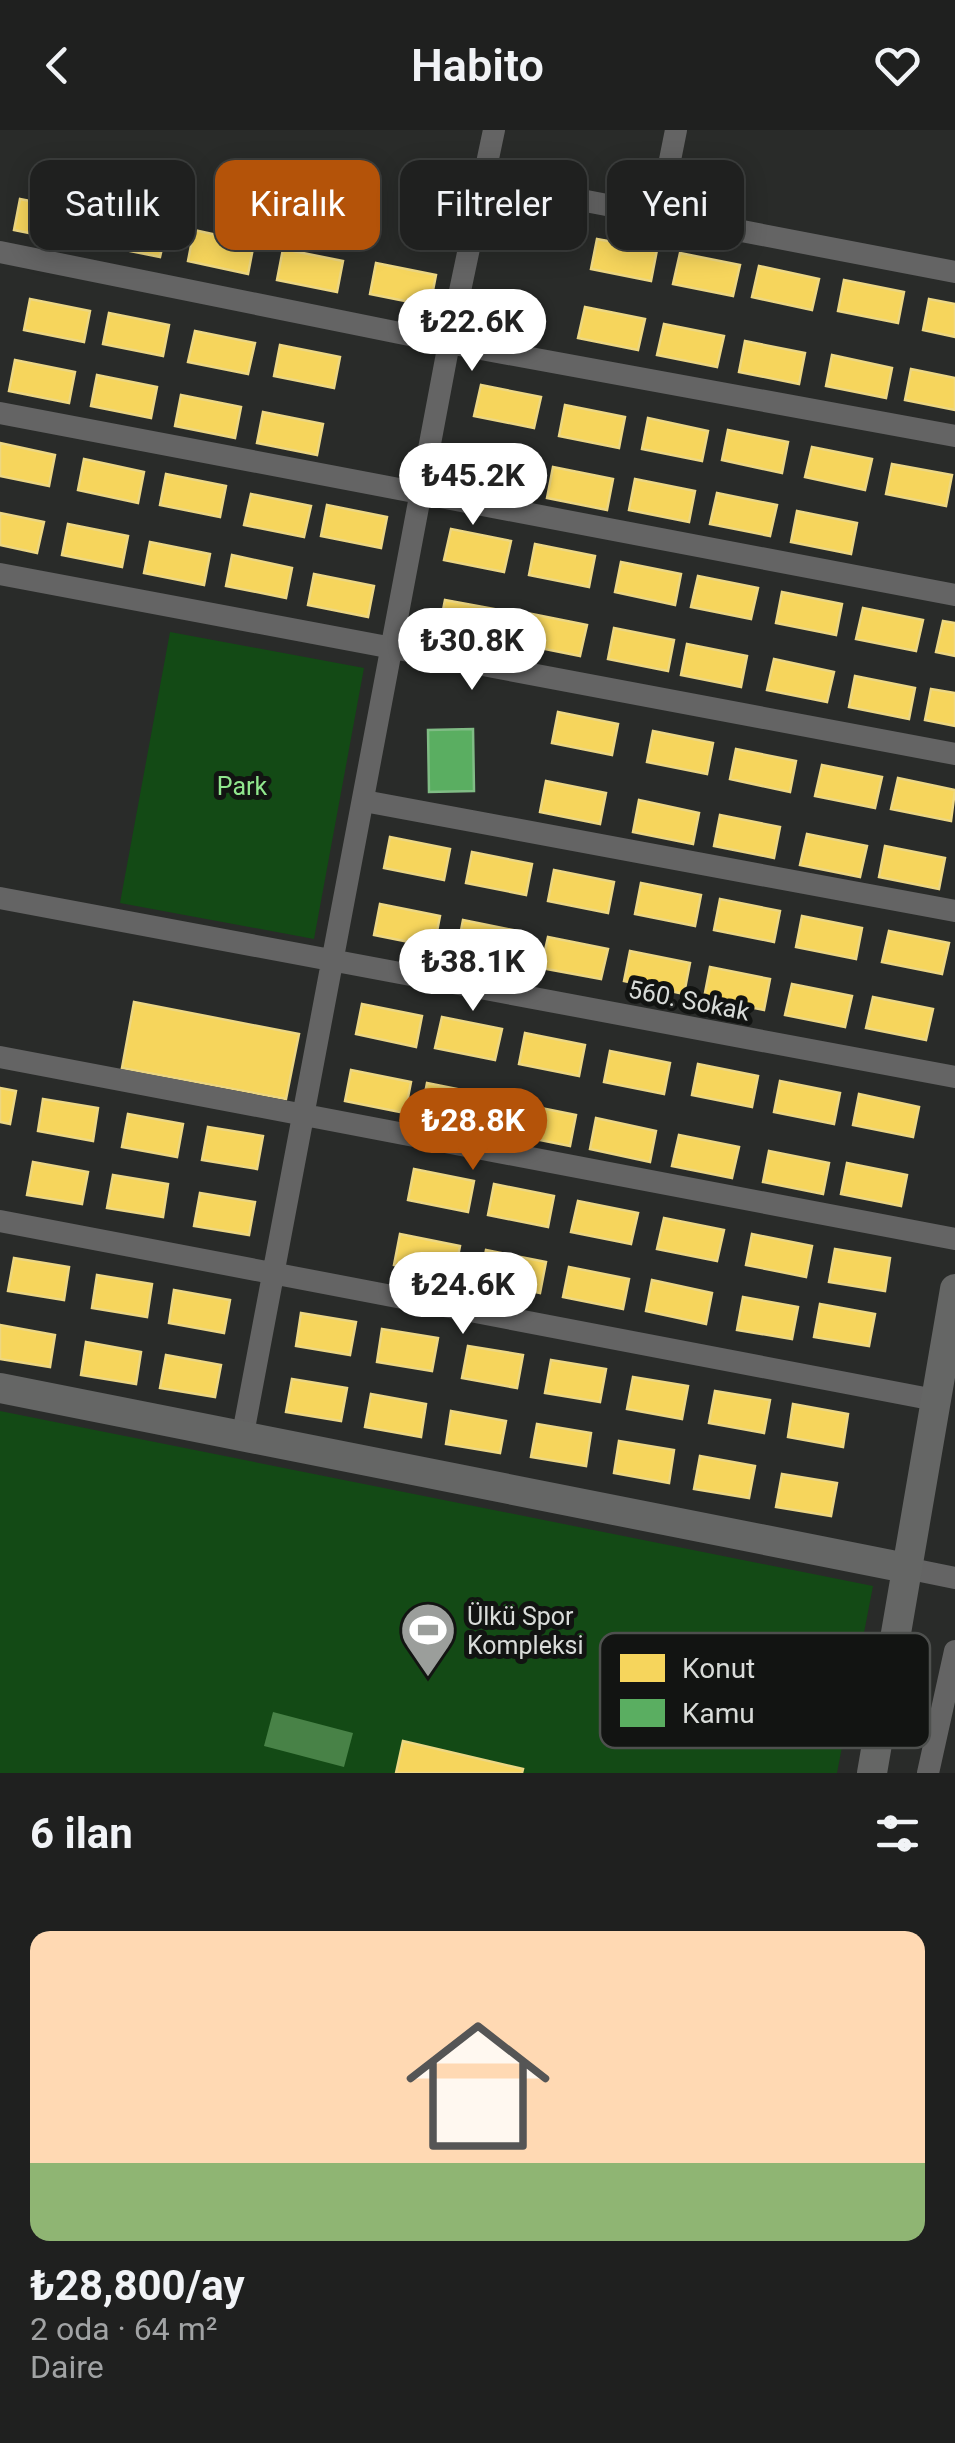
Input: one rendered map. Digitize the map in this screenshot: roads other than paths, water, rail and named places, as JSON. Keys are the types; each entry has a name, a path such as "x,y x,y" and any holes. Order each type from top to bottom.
{"street":[{"path":"487,160 494,130"},
{"path":"670,160 676,130"},
{"path":"744,231 955,272"},
{"path":"242,1439 468,250"},
{"path":"0,252 449,343 955,436"},
{"path":"0,413 955,596"},
{"path":"0,574 392,651 955,754"},
{"path":"364,801 955,912"},
{"name":"560. Sokak","path":"0,898 955,1078"},
{"path":"0,1057 955,1239"},
{"path":"0,1221 935,1400"},
{"path":"895,1633 935,1400 950,1344 955,1288"},
{"path":"0,1388 955,1578"},
{"path":"928,1773 955,1651"},
{"path":"872,1773 876,1748"}],"place":[{"name":"Ülkü Spor Kompleksi","path":"428,1679"}],"park label":[{"name":"Park","path":"242,786"}]}
